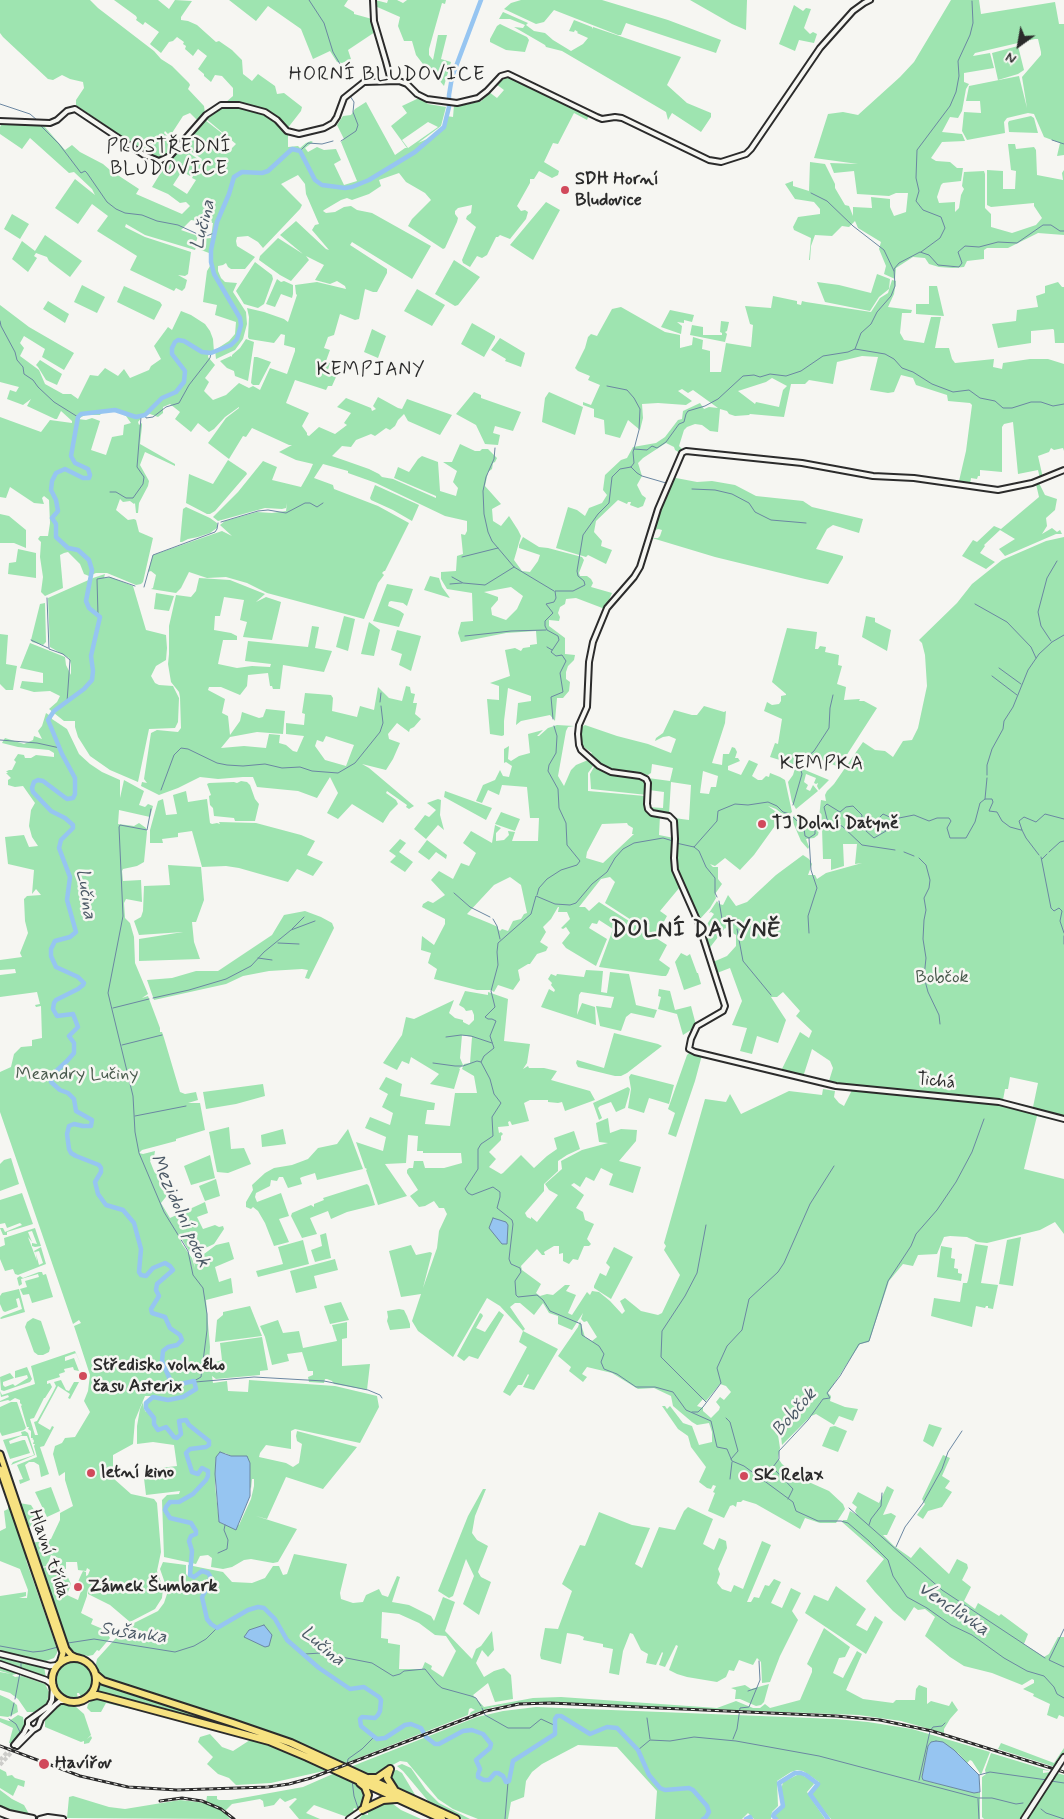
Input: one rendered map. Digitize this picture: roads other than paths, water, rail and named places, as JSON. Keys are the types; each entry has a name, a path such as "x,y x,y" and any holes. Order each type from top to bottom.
{"highway":[{"path":"442,1819 288,1748 253,1736 100,1696 89,1697 78,1702 66,1701 57,1695 53,1686 53,1675 59,1664 69,1658 77,1658 88,1662 96,1675 103,1681 266,1734 364,1776 456,1819"},
{"path":"89,1697 96,1687 96,1675"},
{"path":"364,1776 377,1778 390,1769 387,1778 396,1792"},
{"path":"353,1778 364,1786 367,1791 368,1799 363,1809"},
{"path":"363,1809 376,1789 382,1787 396,1792"},
{"path":"363,1809 387,1799 405,1802"}],"main road":[{"name":"Hlavní třída","path":"0,1454 66,1649 77,1658"},
{"path":"0,1469 63,1653 59,1664 54,1666 45,1666 0,1654"},
{"path":"0,1664 46,1680 53,1686"},
{"path":"1024,1819 1064,1757"},
{"path":"349,1819 363,1809"}],"street":[{"path":"373,0 374,21 390,78 388,81"},
{"path":"0,121 54,122 67,110 75,109 144,155 159,162 168,157 206,115 221,105 239,105 265,112 277,120 287,131 299,134 326,127 333,123 344,98 362,82 388,81 405,83 422,97 439,102 463,102 480,96 502,76 508,74 597,118 622,118 711,161 723,161 743,155 752,149 820,48 853,11 870,0"},
{"name":"Tichá","path":"1064,470 1032,483 998,490 914,478 872,476 802,463 684,452 679,456 672,478 658,509 640,567 634,577 606,608 593,642 589,662 587,707 579,725 579,745 586,756 604,769 618,774 640,776 646,779 648,783 648,809 652,813 669,816 674,821 675,870 698,922 725,1006 723,1011 697,1026 689,1049 836,1086 999,1102 1064,1119"},
{"path":"53,1686 50,1704 29,1720 24,1733 15,1745 38,1727 39,1723 55,1705 60,1701 66,1701"},
{"path":"33,1718 37,1719 39,1723"},
{"path":"28,1725 33,1730"},
{"path":"0,1809 32,1819"},
{"path":"0,1813 10,1817 32,1819 37,1816 40,1819 48,1817 63,1819"}],"water":[{"path":"493,1218 506,1222 508,1225 507,1244 502,1244 489,1228"},
{"path":"220,1452 231,1456 247,1456 250,1463 250,1496 236,1530 219,1522 215,1474 216,1457"},
{"path":"264,1625 272,1635 269,1646 265,1647 244,1637 249,1630"},
{"path":"931,1742 943,1742 954,1750 979,1775 980,1792 974,1793 923,1780 928,1746"}],"waterway":[{"path":"309,0 324,23 333,52 340,64"},
{"name":"Lučina","path":"481,0 452,77 449,107 444,127 415,152 369,180 345,188 322,185 315,180 300,151 292,149 268,171 262,173 242,172 234,177 217,222 211,250 211,262 214,274 240,318 241,325 237,339 231,345 211,353 202,352 184,341 178,340 175,342 172,354 185,371 184,382 176,392 162,398 145,415 136,417 115,410 81,414 78,417 71,456 75,463 88,469 89,478 83,478 65,469 56,473 52,481 51,490 56,500 58,511 52,518 56,524 56,537 68,548 78,550 89,560 92,570 86,601 89,608 100,617 91,656 92,680 84,689 54,711 48,720 62,754 75,778 75,794 73,798 67,799 43,781 38,780 34,782 32,788 33,792 51,811 65,818 73,825 73,828 61,840 59,848 70,877 67,900 76,932 70,937 55,941 51,949 51,956 56,967 78,977 84,983 78,989 56,1000 54,1003 53,1009 57,1016 73,1014 78,1027 69,1036 74,1043 74,1053 53,1074 51,1082 74,1099 76,1111 92,1120 91,1126 74,1124 69,1126 67,1134 69,1149 76,1156 99,1165 101,1172 95,1182 98,1194 106,1205 123,1210 134,1223 141,1249 139,1272 141,1275 146,1276 153,1268 165,1263 173,1270 157,1284 156,1290 159,1296 151,1309 152,1313 165,1317 170,1328 180,1335 182,1340 177,1345 168,1347 163,1351 162,1361 171,1382 173,1385 176,1385 194,1381 196,1389 183,1397 168,1400 153,1397 146,1403 146,1408 154,1418 154,1424 158,1430 166,1427 177,1438 181,1434 179,1421 186,1420 189,1425 209,1441 209,1445 206,1447 190,1449 186,1453 192,1472 198,1474 202,1468 208,1471 206,1480 193,1494 179,1502 170,1502 165,1510 170,1518 191,1523 196,1531 196,1534 191,1536 189,1541 192,1551 190,1575 194,1577 202,1571 210,1576 210,1583 202,1597 207,1619 211,1624 217,1628 248,1610 258,1607 264,1608 275,1619 287,1640 319,1668 350,1689 364,1687 379,1697 381,1700 378,1715 375,1718 362,1717 360,1719 361,1726 377,1739 385,1738 405,1725 411,1724 421,1728 426,1737 435,1744 439,1744 463,1731 472,1730 483,1734 491,1744 490,1748 476,1760 480,1769 478,1777 484,1780 489,1780 495,1773 498,1773 503,1776 506,1782 509,1781 513,1761 555,1734 555,1719 557,1716 561,1716 590,1734 607,1727 617,1728 638,1750 649,1775 660,1788 665,1790 689,1788 693,1790 707,1806 709,1812 703,1819"},
{"path":"921,252 940,238 945,228 941,217 923,210 916,201 919,191 916,178 917,150 950,106 956,92 959,76 958,61 970,35 973,23 972,1"},
{"path":"341,141 356,131 358,125 353,112 354,102 350,96"},
{"path":"0,104 30,114 37,120"},
{"path":"39,124 59,144 81,173 85,171 87,173 107,202 116,209 125,213 142,215 157,221 178,225 204,237 214,233"},
{"path":"1052,140 1064,144"},
{"path":"300,151 308,143 322,144 333,141"},
{"path":"811,193 827,201 853,226 884,250 894,271"},
{"path":"855,349 861,333 871,324 877,312 891,296 895,286 894,269 899,263 920,252 929,255 938,265 959,267 962,263 958,252 965,246 979,247 998,242 1017,243 1043,225 1051,225 1060,231 1064,231"},
{"path":"0,321 17,360 23,367 24,374 33,380 54,402 78,417"},
{"path":"553,719 551,697 563,692 560,673 566,661 562,655 556,656 551,652 559,640 558,636 547,630 545,626 545,621 553,613 546,604 554,602 556,598 555,591 573,591 585,585 584,581 578,576 577,571 583,535 598,514 609,503 612,477 620,469 631,467 634,463 634,449 647,450 652,446 657,448 666,442 679,424 684,422 688,411 705,406 718,399 743,376 754,375 760,377 770,374 786,376 801,371 823,356 855,349 885,354 894,359 902,368 913,372 932,384 953,392 969,390 980,398 995,401 1003,408 1012,408 1031,402 1041,402 1053,406 1064,404"},
{"path":"145,415 146,418 153,417 166,407 179,403 189,385 210,358 211,353"},
{"path":"607,386 627,390 640,409 639,430 634,449"},
{"path":"110,492 116,492 126,498 133,498 143,484 144,477 137,467 141,417"},
{"path":"495,448 494,459 486,477 483,491 484,514 488,532 492,541 514,567 554,591"},
{"path":"631,467 642,476 666,483"},
{"path":"692,489 715,490 732,494 749,503 755,512 771,520 806,523"},
{"path":"221,522 258,511 268,510 286,513 305,503 310,503 317,507 323,503"},
{"path":"144,587 153,555 215,532 218,523"},
{"path":"462,557 498,548"},
{"path":"1051,641 1041,626 1038,612 1047,578 1057,561"},
{"path":"452,577 463,583 485,585 514,567"},
{"path":"98,615 97,579 109,577 135,586"},
{"path":"450,584 462,583"},
{"path":"47,598 49,649 63,654 70,660 67,702"},
{"path":"975,604 1007,622 1031,647 1036,658"},
{"path":"465,636 511,631 546,630"},
{"path":"987,775 987,765 992,749 1003,729 1004,721 1013,707 1028,670 1039,654 1052,642 1064,635"},
{"path":"31,640 48,648"},
{"path":"547,647 552,650"},
{"path":"999,668 1021,684"},
{"path":"992,676 1017,695"},
{"name":"Mezidolní potok","path":"380,702 381,693"},
{"path":"793,805 802,774 799,764 814,751 829,728 833,695"},
{"name":"Mezidolní potok","path":"161,790 174,755 181,748 188,749 217,763 227,765 265,764 282,768 300,767 312,771 338,773 355,763 380,732 383,723 381,706"},
{"path":"537,895 539,888 547,879 561,870 577,865 580,861 567,845 566,823 559,808 558,789 548,771 549,765 556,753 557,736 554,726"},
{"path":"0,740 37,743 60,748"},
{"path":"985,799 987,778"},
{"name":"Venclůvka","path":"793,817 804,828 805,836 809,838 815,834 815,827 828,823 824,807 827,804 840,812 846,807 853,806 862,815 861,825 874,838 886,831 878,826 878,819 883,814 894,819 914,815 929,821 937,818 949,818 951,821 947,828 950,838 966,838 975,822 980,803 985,799 992,799 993,802 989,811 997,812 1002,821 1010,827 1021,830 1019,821 1024,817 1036,822 1045,814 1064,819"},
{"name":"Venclůvka","path":"676,843 694,847 717,821 718,811 735,804 748,805 768,802 777,806 783,812 790,814"},
{"name":"Mezidolní potok","path":"151,809 147,830 120,825 119,827 123,916 108,993 133,1096 135,1132 139,1153 164,1212 188,1251 193,1275 203,1288 207,1314 207,1330 201,1377 194,1381"},
{"path":"829,823 842,826 862,845 895,850"},
{"path":"1022,830 1039,855"},
{"name":"Venclůvka","path":"673,841 663,838 634,843 623,849 607,872 592,884 576,903 570,905 555,904 536,896 531,914 498,943 498,965 491,991 495,1007 485,1017 496,1021 490,1036 494,1048 484,1056 481,1062 490,1079 494,1094 501,1103 492,1117 493,1136 481,1144 478,1149 478,1169 465,1189 472,1195 493,1187 500,1192 497,1208 512,1220 513,1224 509,1259 511,1264 520,1268 521,1272 515,1281 516,1295 518,1297 537,1295 543,1300 550,1311 581,1324 582,1335 599,1346 604,1354 601,1362 604,1369 617,1374 636,1387 655,1387 673,1392 686,1410 711,1421 717,1447 727,1449 732,1461 744,1466 793,1502 796,1511 818,1521 841,1521 848,1523 888,1560 893,1576 907,1597 951,1625 972,1635 1004,1658 1027,1671 1044,1676 1054,1687 1057,1694 1064,1698"},
{"path":"809,838 811,870 817,888 808,916 809,933"},
{"path":"1049,852 1060,842 1064,841"},
{"path":"694,847 699,851 706,867 715,878 715,893 717,897"},
{"path":"904,852 914,856"},
{"path":"1042,859 1047,854"},
{"path":"1041,857 1051,908 1054,911 1059,908 1062,911 1060,921 1064,933"},
{"path":"919,858 926,865 930,880 929,888 924,898 926,910 923,939 926,958 924,977 928,992 939,1015 940,1024"},
{"path":"454,893 470,907 490,917"},
{"path":"719,901 722,919 726,923 733,925"},
{"path":"292,929 304,917"},
{"path":"493,919 500,939"},
{"path":"153,998 226,979 251,966 264,952 291,930 315,921"},
{"path":"737,929 743,961 771,995"},
{"path":"1064,936 1064,944"},
{"path":"278,943 299,944"},
{"path":"258,958 272,960"},
{"path":"113,1008 149,999"},
{"name":"Mezidolní potok","path":"122,1045 162,1035"},
{"path":"446,1037 471,1036 492,1043"},
{"path":"433,1063 463,1066 477,1061 481,1062"},
{"path":"135,1116 186,1106"},
{"name":"Bobčok","path":"775,1470 773,1467 779,1459 779,1451 808,1420 823,1399 830,1398 827,1393 840,1376 859,1344 869,1341 888,1281 911,1246 916,1234 937,1210 956,1182 972,1152 984,1119"},
{"path":"692,1412 698,1412 721,1383 717,1368 727,1346 742,1330 749,1299 778,1272 784,1263 810,1204 834,1166"},
{"path":"706,1225 697,1273 685,1296 662,1331 661,1357 706,1402"},
{"path":"195,1382 254,1377 324,1381 368,1390 380,1395 382,1398"},
{"path":"726,1418 730,1422 738,1451 731,1459"},
{"path":"896,1547 905,1527 923,1503 942,1469 948,1452 962,1431"},
{"path":"730,1479 732,1462"},
{"name":"Bobčok","path":"776,1471 793,1489 788,1499"},
{"path":"869,1525 871,1519 881,1506 882,1493"},
{"path":"849,1508 942,1590 1045,1658"},
{"path":"218,1553 227,1549 228,1540 224,1530 225,1525"},
{"name":"Sušanka","path":"68,1643 94,1639 175,1652 194,1646 206,1639 217,1628"},
{"path":"1064,1629 1049,1660 1064,1667"},
{"name":"Sušanka","path":"0,1646 33,1652 58,1647"},
{"path":"305,1654 321,1653 372,1663 393,1676 404,1671 425,1669 442,1688 476,1698 481,1706"},
{"path":"21,1660 21,1669"},
{"path":"733,1739 737,1729 740,1708 749,1707 760,1680 759,1661"},
{"path":"15,1699 20,1673"},
{"path":"748,1691 757,1688"},
{"path":"11,1716 14,1703"},
{"path":"482,1708 485,1715 508,1728 530,1728 541,1719 556,1726"},
{"path":"647,1718 650,1739"},
{"path":"9,1719 16,1724 20,1732 12,1742"},
{"path":"919,1780 930,1731 933,1727 942,1726 945,1723"},
{"path":"347,1765 348,1759 374,1737"},
{"path":"638,1750 650,1740 670,1741 694,1737 736,1741 819,1756 978,1798 992,1798 1016,1804 1023,1803"},
{"path":"979,1775 990,1772 1047,1780"},
{"name":"Lučina","path":"776,1819 773,1816 774,1814 783,1806 779,1783 795,1773 806,1775 818,1784 810,1794 828,1819"},
{"path":"352,1780 358,1808"},
{"path":"1051,1781 1064,1783"},
{"path":"505,1819 508,1782"},
{"path":"978,1799 979,1819"},
{"path":"1041,1809 1046,1813 1064,1819"},
{"name":"Lučina","path":"746,1819 750,1817 751,1819"}],"tunnel":[{"path":"0,1760 14,1745"},
{"path":"0,1765 17,1746"}],"railway":[{"path":"0,1746 80,1776 128,1787 177,1790 268,1787 311,1778 486,1711 519,1704 550,1703 836,1716 880,1720 932,1731 1064,1772"},
{"path":"160,1801 182,1798 202,1801 221,1809 234,1819"}],"place":[{"name":"SDH Horní Bludovice","path":"565,190"},
{"name":"TJ Dolní Datyně","path":"762,824"},
{"name":"Středisko volného času Asterix","path":"83,1376"},
{"name":"letní kino","path":"91,1473"},
{"name":"SK Relax","path":"744,1476"},
{"name":"Zámek Šumbark","path":"78,1587"},
{"name":"Havířov","path":"44,1764"}],"district":[{"name":"HORNÍ BLUDOVICE","path":"387,76"},
{"name":"PROSTŘEDNÍ BLUDOVICE","path":"169,159"},
{"name":"KEMPJANY","path":"371,371"},
{"name":"KEMPKA","path":"822,765"},
{"name":"DOLNÍ DATYNĚ","path":"696,931"}],"park label":[{"name":"Meandry Lučiny","path":"77,1075"}]}
